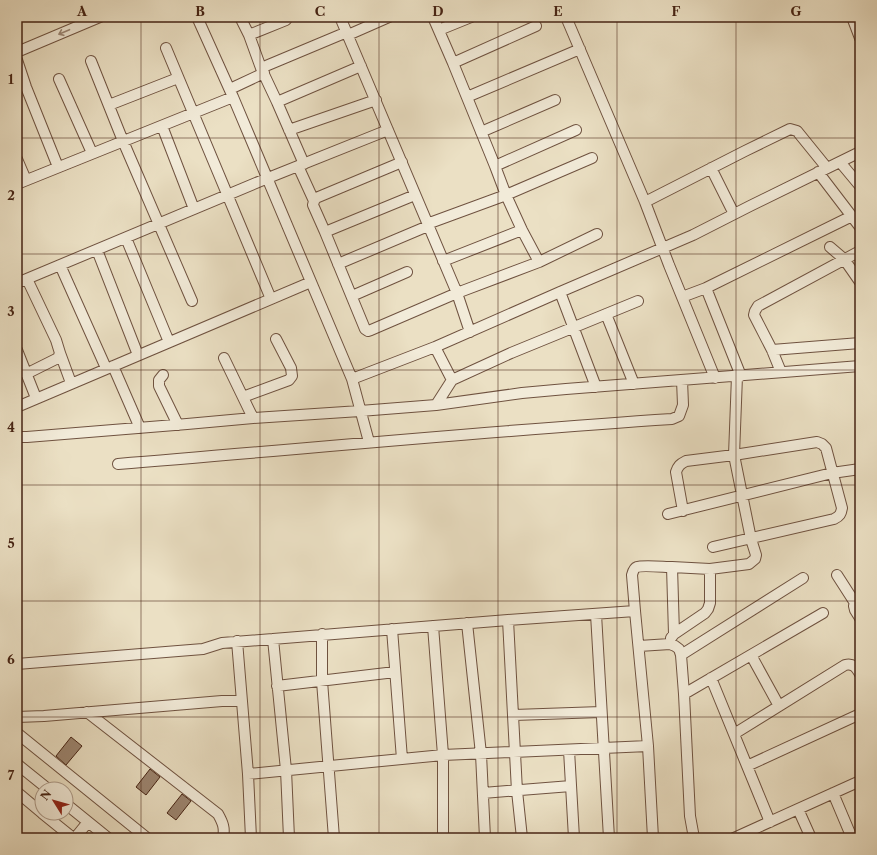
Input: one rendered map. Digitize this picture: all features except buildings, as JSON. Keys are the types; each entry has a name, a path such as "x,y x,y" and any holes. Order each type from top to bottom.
{"street":[{"path":"17,52 78,21 100,17"},
{"path":"197,17 232,93 352,379 369,442"},
{"path":"240,17 262,71 289,130 314,201 313,205 365,329 368,331 457,293 539,262 598,234"},
{"path":"248,35 286,20 288,17"},
{"path":"340,17 457,293 470,332"},
{"path":"17,159 21,182 193,113 232,93 262,71 347,33 389,17"},
{"path":"433,17 506,195 539,262"},
{"path":"439,30 472,17"},
{"path":"566,17 645,202 662,248 715,378"},
{"path":"852,17 860,38"},
{"path":"453,63 536,26"},
{"path":"166,48 270,299"},
{"path":"467,97 580,49"},
{"path":"17,60 26,87 58,167"},
{"path":"91,61 123,141 192,301"},
{"path":"277,102 362,66"},
{"path":"108,105 178,78"},
{"path":"59,79 92,153"},
{"path":"289,130 376,100"},
{"path":"481,132 555,100"},
{"path":"162,126 194,209"},
{"path":"645,202 790,129 797,131 860,227"},
{"path":"17,283 268,178 388,130"},
{"path":"495,166 576,130"},
{"path":"352,379 435,347 693,235 860,152"},
{"path":"338,264 428,225 506,195 592,158"},
{"path":"314,201 316,198 402,162"},
{"path":"840,162 860,186"},
{"path":"711,168 734,214"},
{"path":"325,232 415,195"},
{"path":"682,297 706,288 852,216"},
{"path":"443,261 522,230"},
{"path":"126,238 169,342"},
{"path":"830,247 844,260 860,282"},
{"path":"97,250 138,355"},
{"path":"781,372 772,350 754,315 758,306 860,251"},
{"path":"60,265 140,428"},
{"path":"352,296 407,272"},
{"path":"27,279 56,340 71,383"},
{"path":"17,406 311,282"},
{"path":"653,838 648,746 632,575 637,567 642,566 710,569 749,564 755,559 756,555 751,539 734,455 739,376 706,288"},
{"path":"560,292 596,387"},
{"path":"436,405 452,380 511,353 638,301"},
{"path":"606,314 634,384"},
{"path":"243,397 289,380 292,376 291,368 276,340"},
{"path":"772,350 860,342"},
{"path":"435,347 452,380"},
{"path":"17,350 36,398"},
{"path":"26,374 58,358 60,353"},
{"path":"224,358 253,418"},
{"path":"17,437 436,405 522,394 596,387 860,366"},
{"path":"163,375 159,380 159,386 178,425"},
{"path":"118,464 369,442 672,419 679,416 683,405 682,380"},
{"path":"683,511 676,472 681,464 816,442 822,444 826,448 842,508 839,516 834,519 713,547"},
{"path":"668,514 832,473 860,469"},
{"path":"672,567 674,634"},
{"path":"670,644 671,638 674,634 705,613 708,609 710,603 710,569"},
{"path":"837,576 858,603 854,606 860,618"},
{"path":"681,655 803,578"},
{"path":"17,664 203,649 222,642 635,611"},
{"path":"684,694 823,613"},
{"path":"596,614 608,838 601,838"},
{"path":"508,620 517,791 522,838"},
{"path":"467,623 481,754 485,838"},
{"path":"433,626 443,755 443,838"},
{"path":"392,629 402,759"},
{"path":"322,634 322,680 334,838"},
{"path":"273,638 286,770 289,838"},
{"path":"237,641 248,774 251,838"},
{"path":"639,646 670,644 675,646 681,655 690,816 694,838"},
{"path":"751,655 779,706"},
{"path":"734,734 845,665 853,665 860,674"},
{"path":"278,686 395,672"},
{"path":"711,678 770,822"},
{"path":"17,717 222,701 242,701"},
{"path":"87,712 218,814 224,831 223,838"},
{"path":"514,715 601,712"},
{"path":"747,766 860,714"},
{"path":"17,733 147,838"},
{"path":"248,774 443,755 648,746"},
{"path":"569,750 574,838"},
{"path":"17,764 38,781"},
{"path":"739,837 860,781"},
{"path":"483,793 571,786"},
{"path":"17,792 34,806"},
{"path":"832,793 852,838"},
{"path":"798,809 811,838"},
{"path":"74,811 108,838"},
{"path":"52,821 74,838 88,822"}]}
